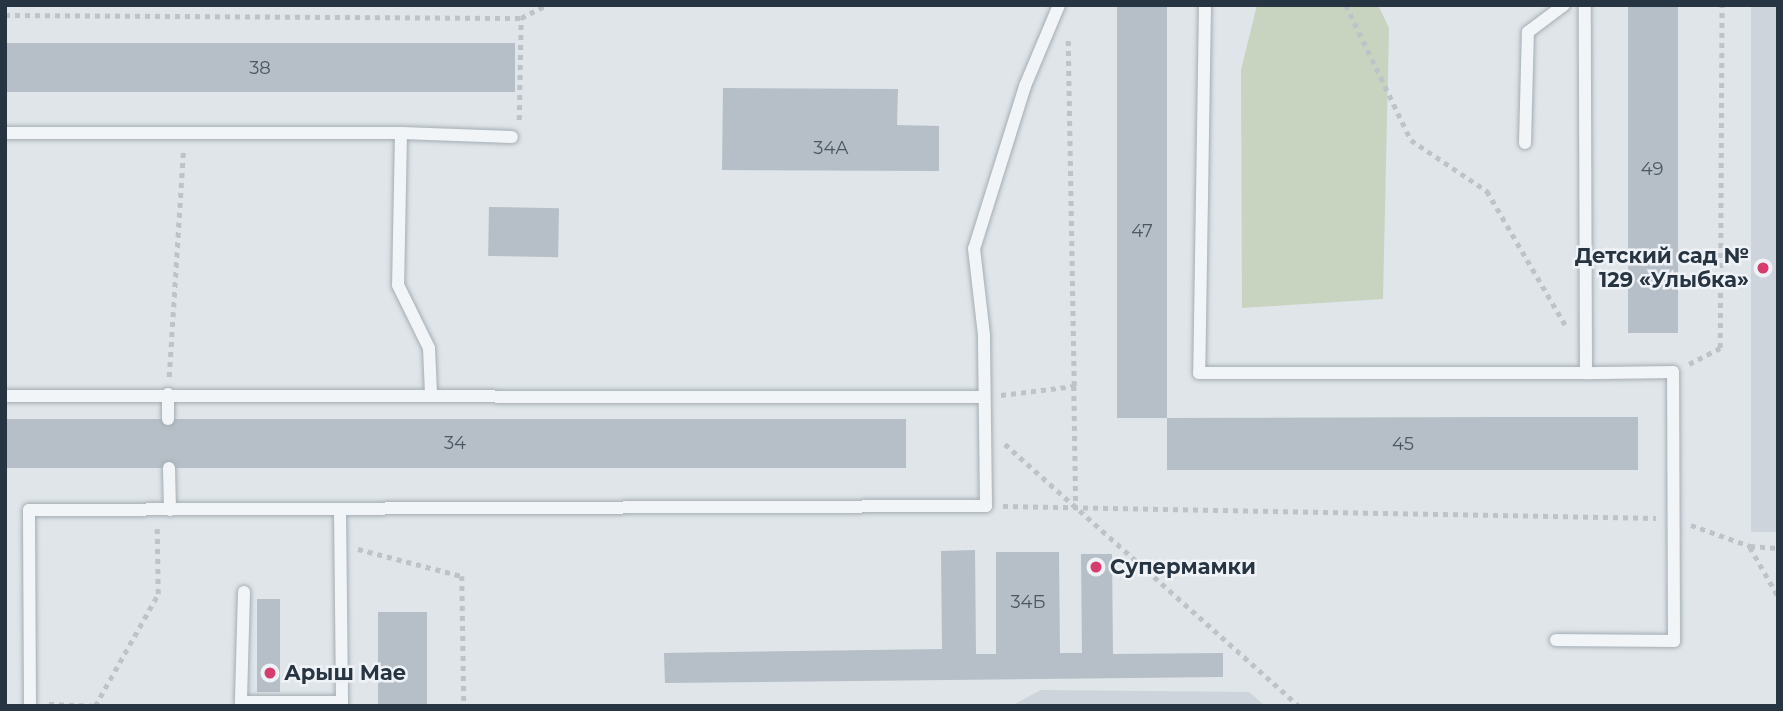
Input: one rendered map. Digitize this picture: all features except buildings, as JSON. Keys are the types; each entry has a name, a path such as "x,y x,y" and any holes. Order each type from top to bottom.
{"lane":[{"path":"30,705 29,510 986,506 984,335 974,249 1025,86 1059,5"},
{"path":"1205,5 1199,373 1586,366 1673,372 1674,641 1556,640"},
{"path":"1525,143 1528,32 1564,5"},
{"path":"1585,5 1586,366"},
{"path":"5,133 401,133 512,136"},
{"path":"401,133 398,285 429,348 431,394"},
{"path":"168,394 168,419"},
{"path":"5,396 431,394 984,397"},
{"path":"169,468 170,510"},
{"path":"244,592 241,702 342,704 340,509"}],"path":[{"path":"5,15 521,18 547,5"},
{"path":"1346,5 1411,140 1487,191 1586,366"},
{"path":"1673,372 1720,348 1722,5"},
{"path":"512,136 519,120 521,18"},
{"path":"1068,33 1076,507"},
{"path":"168,394 184,133"},
{"path":"984,397 1074,386"},
{"path":"986,427 1299,706"},
{"path":"986,506 1674,518 1750,546 1778,548"},
{"path":"95,706 158,594 156,510"},
{"path":"341,544 462,576 464,706"},
{"path":"1750,546 1778,596"},
{"path":"30,705 101,706"}],"shaded area":[{"name":"Детский сад № 129 «Улыбка»","path":"1751,5 1778,5 1778,532 1751,532"},
{"path":"1041,690 1249,692 1265,706 1011,706"}],"green space":[{"path":"1257,5 1378,5 1389,28 1383,299 1242,308 1241,70"}],"place":[{"name":"Детский сад № 129 «Улыбка»","path":"1763,268"},
{"name":"Супермамки","path":"1096,567"},
{"name":"Арыш Мае","path":"270,673"}]}
